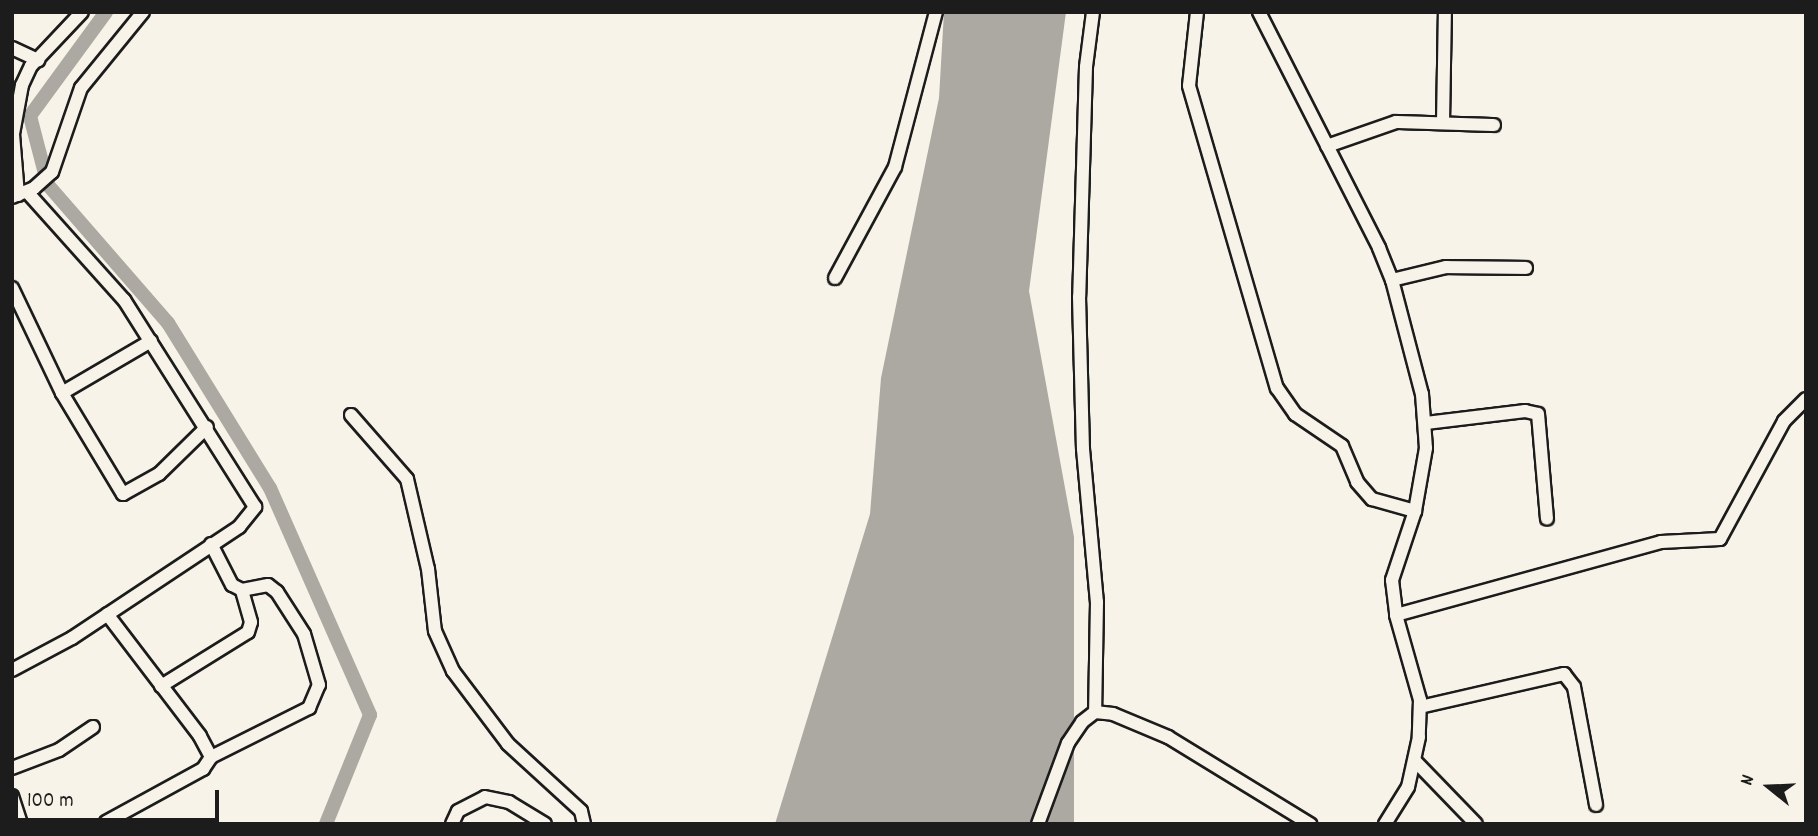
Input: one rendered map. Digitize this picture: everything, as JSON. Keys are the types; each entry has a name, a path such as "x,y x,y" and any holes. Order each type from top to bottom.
{"street":[{"path":"12,670 107,614 251,517 255,507 207,427 124,300 23,193 13,134 22,85 38,60 82,12"},
{"path":"23,193 49,176 81,88 143,12"},
{"path":"835,278 895,167 936,12"},
{"path":"1093,12 1086,66 1079,377 1097,602 1095,712"},
{"path":"1197,12 1189,86 1276,388 1295,414 1342,446 1357,482 1372,499 1415,511"},
{"path":"1259,12 1392,280 1426,423 1415,511 1394,567 1396,615 1420,707 1416,762 1408,786 1385,824"},
{"path":"1443,122 1445,12"},
{"path":"12,48 38,60"},
{"path":"1327,146 1396,122 1494,125"},
{"path":"1392,280 1446,267 1526,268"},
{"path":"12,288 62,393 123,494 159,474 207,427"},
{"path":"62,393 151,341"},
{"path":"1396,615 1661,542 1720,539 1784,421 1806,399"},
{"path":"1426,423 1525,411 1538,414 1547,519"},
{"path":"351,415 407,479 428,569 432,618 453,671 508,744 581,811 584,824"},
{"path":"106,822 203,769 211,757 309,708 317,698 313,654 277,592 268,585 242,590 232,585 211,544"},
{"path":"161,686 248,632 251,621 242,590"},
{"path":"107,614 211,757"},
{"path":"1420,707 1564,674 1574,687 1596,805"},
{"path":"1038,824 1068,743 1082,722 1095,712 1113,714 1168,737 1310,824"},
{"path":"12,768 59,750 93,727"},
{"path":"1416,762 1476,824"},
{"path":"12,796 21,824"},
{"path":"453,824 458,811 485,797 509,802 545,824"}],"shaded area":[{"path":"944,12 1066,12 1029,291 1074,537 1074,824 775,824 870,514 881,378 939,98"}],"waterway":[{"path":"106,12 30,116 48,185 168,323 270,488 370,715 326,824"}]}
